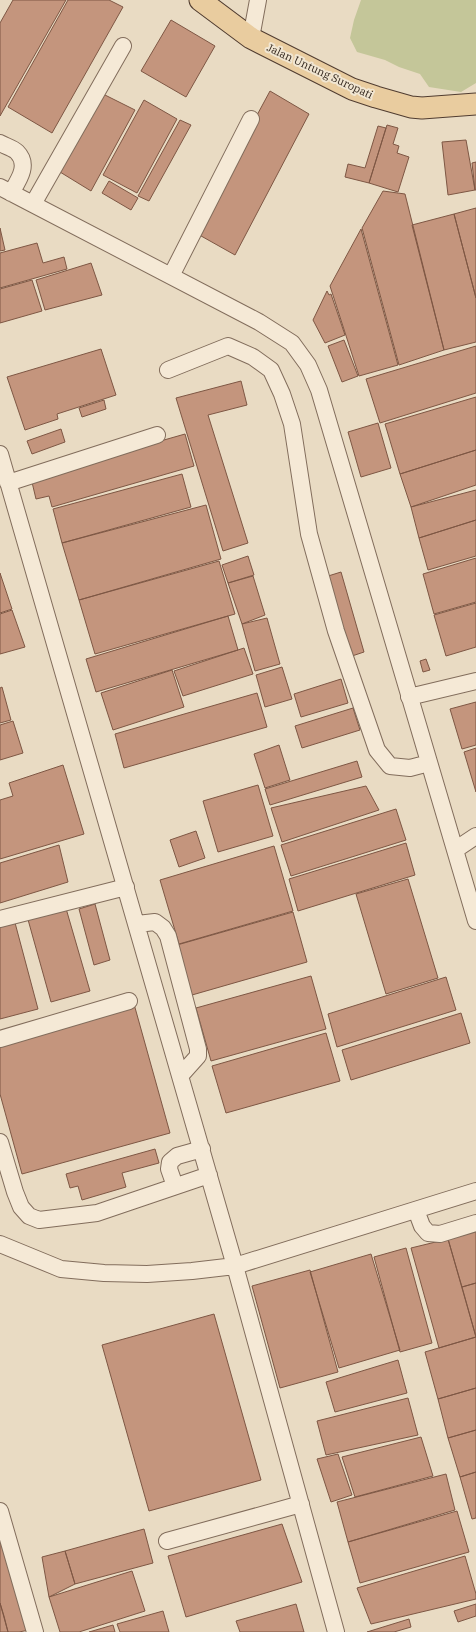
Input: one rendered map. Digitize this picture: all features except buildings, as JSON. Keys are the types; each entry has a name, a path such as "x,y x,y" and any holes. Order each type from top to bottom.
{"main road":[{"name":"Jalan Untung Suropati","path":"200,0 251,38 352,89 376,98 411,107 422,108 476,104"}],"lane":[{"path":"251,38 258,0"},
{"path":"33,204 123,46"},
{"path":"171,276 251,119"},
{"path":"0,143 17,152 23,162 23,171 6,190 259,322 292,343 308,365 319,390 476,921"},
{"path":"168,370 228,346 252,357 271,370 282,394 292,424 309,534 334,623 377,750 390,766 410,768 429,763"},
{"path":"157,435 3,469 236,1266 336,1632"},
{"path":"409,697 476,681"},
{"path":"455,850 476,836"},
{"path":"0,919 126,887"},
{"path":"137,924 155,922 163,928 168,936 198,1049 198,1056 181,1076"},
{"path":"0,1038 129,1001"},
{"path":"0,1142 14,1192 20,1207 29,1216 40,1220 97,1213 209,1175"},
{"path":"175,1186 169,1168 170,1162 177,1156 202,1149"},
{"path":"0,1244 61,1269 104,1274 192,1272 236,1266 476,1191"},
{"path":"416,1210 422,1226 428,1233 440,1234 476,1223"},
{"path":"167,1541 301,1504"},
{"path":"0,1511 35,1632"}],"green space":[{"path":"361,0 476,0 476,83 461,92 429,87 420,74 399,67 385,60 357,52 350,38"}]}
